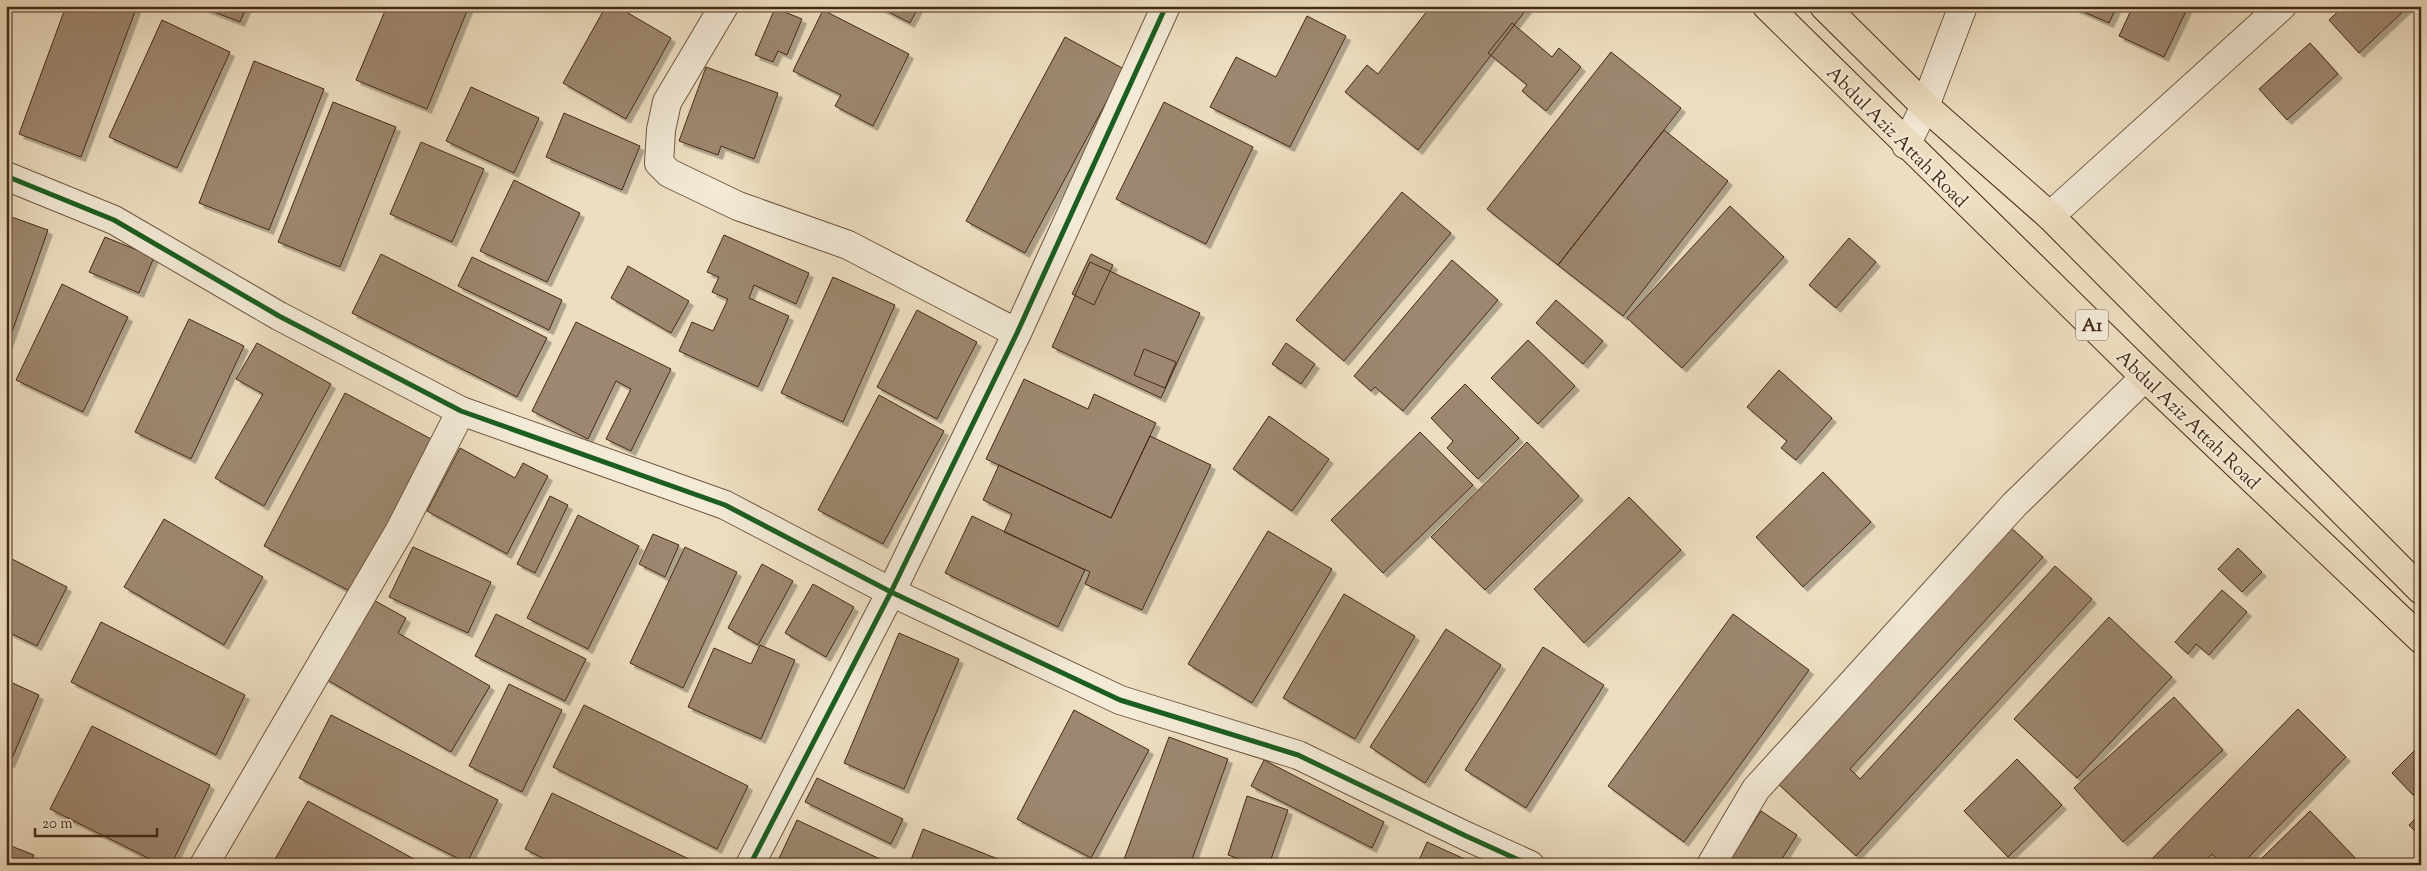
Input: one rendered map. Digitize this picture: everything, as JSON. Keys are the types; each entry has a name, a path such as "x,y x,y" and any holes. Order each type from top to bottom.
{"highway":[{"name":"Abdul Aziz Attah Road","path":"1767,6 1906,145 2145,377 2421,639"},
{"name":"A1","path":"1824,6 1925,106 2050,216 2421,590"}],"street":[{"path":"724,6 667,102 661,130 658,162 669,173 738,206 848,245 1017,333"},
{"path":"750,865 891,592 1017,333 1166,6"},
{"path":"1906,145 1925,106 1963,6"},
{"path":"2050,216 2282,6"},
{"path":"6,176 114,220 279,316 461,411 725,506 891,592 1120,700 1298,755 1530,865"},
{"path":"1711,865 1756,788 2014,505 2145,377"},
{"path":"204,865 400,530 461,411"}],"building":[{"path":"66,6 137,6 81,157 19,134"},
{"path":"199,6 247,6 240,22"},
{"path":"387,6 469,6 427,109 356,80"},
{"path":"606,6 616,6 671,38 626,119 563,83"},
{"path":"877,6 919,6 910,23"},
{"path":"1431,6 1529,6 1418,150 1345,92 1367,65 1378,74"},
{"path":"2070,6 2117,6 2109,23"},
{"path":"2133,6 2188,7 2164,57 2119,36"},
{"path":"2344,6 2409,6 2359,53 2329,20"},
{"path":"775,8 802,19 787,55 778,51 773,62 755,55"},
{"path":"823,10 909,54 873,126 835,106 841,95 793,71"},
{"path":"1307,16 1346,36 1290,147 1210,107 1236,57 1276,77"},
{"path":"162,20 230,52 177,168 109,137"},
{"path":"1512,23 1552,57 1559,48 1581,67 1546,111 1522,91 1527,85 1488,53"},
{"path":"1065,37 1124,69 1025,253 966,221"},
{"path":"2310,43 2338,74 2287,120 2259,89"},
{"path":"1611,52 1681,108 1558,265 1487,209"},
{"path":"254,61 324,89 269,230 199,203"},
{"path":"706,67 778,93 754,159 721,146 718,155 679,141"},
{"path":"471,87 539,118 514,173 446,141"},
{"path":"333,102 396,127 340,267 278,242"},
{"path":"1164,102 1253,147 1206,244 1116,199"},
{"path":"564,113 640,146 622,190 546,157"},
{"path":"1664,130 1728,181 1623,316 1558,265"},
{"path":"421,142 484,169 452,242 390,214"},
{"path":"514,180 580,213 547,282 480,251"},
{"path":"1402,192 1451,233 1344,361 1296,320"},
{"path":"1730,206 1784,257 1682,368 1627,318"},
{"path":"6,215 48,230 6,349"},
{"path":"724,235 809,273 796,304 754,285 749,298 789,316 758,387 679,351 692,322 713,331 728,299 712,292 719,277 707,272"},
{"path":"105,237 154,257 139,293 89,272"},
{"path":"1849,238 1876,262 1836,308 1809,285"},
{"path":"381,254 547,338 517,397 352,313"},
{"path":"1091,254 1113,265 1094,305 1072,294"},
{"path":"472,257 562,300 549,330 458,286"},
{"path":"1452,260 1498,300 1403,411 1375,387 1371,391 1354,376"},
{"path":"1090,262 1200,313 1161,398 1052,347"},
{"path":"628,266 689,301 671,333 611,298"},
{"path":"833,277 895,305 843,422 781,393"},
{"path":"62,284 128,317 83,412 16,380"},
{"path":"1556,300 1603,341 1583,364 1536,323"},
{"path":"917,310 977,342 937,419 877,387"},
{"path":"189,319 244,346 191,459 135,432"},
{"path":"576,322 671,369 631,451 606,439 631,389 616,381 588,439 532,411"},
{"path":"1528,340 1575,386 1538,424 1491,378"},
{"path":"257,343 331,384 264,506 215,478 263,394 236,379"},
{"path":"1286,343 1315,364 1301,384 1272,364"},
{"path":"1144,349 1176,362 1165,388 1134,375"},
{"path":"1779,370 1832,418 1796,460 1781,448 1787,441 1747,407"},
{"path":"1024,379 1088,409 1094,394 1156,423 1111,518 986,459"},
{"path":"1465,384 1519,438 1478,479 1447,448 1453,441 1431,418"},
{"path":"345,393 433,440 353,593 264,546"},
{"path":"879,395 944,431 883,544 818,510"},
{"path":"1269,416 1329,459 1292,511 1233,469"},
{"path":"1420,432 1473,485 1383,573 1331,520"},
{"path":"1150,436 1211,465 1142,610 1085,584 1090,572 1004,532 1012,514 983,500 999,465 1111,518"},
{"path":"1527,442 1579,496 1485,590 1431,537"},
{"path":"460,448 515,478 523,463 548,476 507,554 427,511"},
{"path":"1823,472 1871,522 1803,587 1756,537"},
{"path":"550,496 568,505 535,573 517,564"},
{"path":"1629,497 1681,550 1584,643 1534,589"},
{"path":"578,515 639,546 588,649 527,618"},
{"path":"972,516 1085,570 1058,627 945,573"},
{"path":"164,519 263,577 224,645 124,587"},
{"path":"2007,524 2043,557 1850,769 1860,779 2055,566 2092,599 1856,856 1773,779"},
{"path":"1268,531 1332,569 1252,703 1188,664"},
{"path":"653,534 679,545 665,577 639,564"},
{"path":"413,547 491,582 468,633 389,597"},
{"path":"685,547 737,572 683,688 630,663"},
{"path":"2238,548 2262,572 2242,592 2218,569"},
{"path":"6,556 67,587 37,646 6,631"},
{"path":"762,564 793,581 758,645 728,628"},
{"path":"813,584 854,607 826,657 785,633"},
{"path":"2222,590 2247,612 2209,655 2196,644 2188,654 2175,642"},
{"path":"1344,594 1415,636 1355,739 1283,698"},
{"path":"370,598 406,618 398,633 490,686 451,752 324,678"},
{"path":"496,614 586,659 565,701 475,656"},
{"path":"1733,614 1809,670 1684,842 1608,786"},
{"path":"2109,617 2172,677 2077,778 2014,719"},
{"path":"101,622 245,695 216,755 71,682"},
{"path":"1446,629 1501,665 1425,783 1370,747"},
{"path":"899,633 959,659 904,789 844,763"},
{"path":"760,645 795,660 761,739 688,707 714,648 751,664"},
{"path":"1543,647 1604,685 1526,808 1465,770"},
{"path":"6,680 39,695 10,763 6,762"},
{"path":"509,684 562,710 522,792 469,766"},
{"path":"2174,697 2223,750 2123,842 2074,788"},
{"path":"584,705 748,786 717,849 553,767"},
{"path":"2298,709 2346,757 2241,865 2223,865 2212,854 2201,865 2146,865"},
{"path":"1074,710 1149,750 1091,858 1017,819"},
{"path":"331,715 498,800 467,863 299,778"},
{"path":"92,726 210,785 171,865 162,865 50,809"},
{"path":"1169,737 1228,759 1190,865 1122,865"},
{"path":"2421,744 2421,788 2413,795 2392,773"},
{"path":"2017,759 2062,805 2008,857 1964,811"},
{"path":"1264,760 1384,822 1372,848 1251,786"},
{"path":"817,778 903,819 891,844 805,802"},
{"path":"552,793 693,861 692,865 556,865 525,849"},
{"path":"1247,796 1288,810 1269,865 1257,865 1228,855"},
{"path":"308,801 425,865 282,865 274,861"},
{"path":"1761,811 1797,835 1778,865 1726,865"},
{"path":"2310,811 2357,860 2352,865 2255,865"},
{"path":"2421,813 2421,837 2409,825"},
{"path":"797,820 880,859 877,865 776,865"},
{"path":"923,829 1013,865 909,865"},
{"path":"1427,842 1478,865 1417,865"},
{"path":"6,844 34,855 30,865 6,865"}],"cycle path":[{"path":"750,865 891,592 1017,333 1166,6"},
{"path":"6,176 114,220 279,316 461,411 725,505 891,592 1120,700 1298,755 1530,865"}]}
